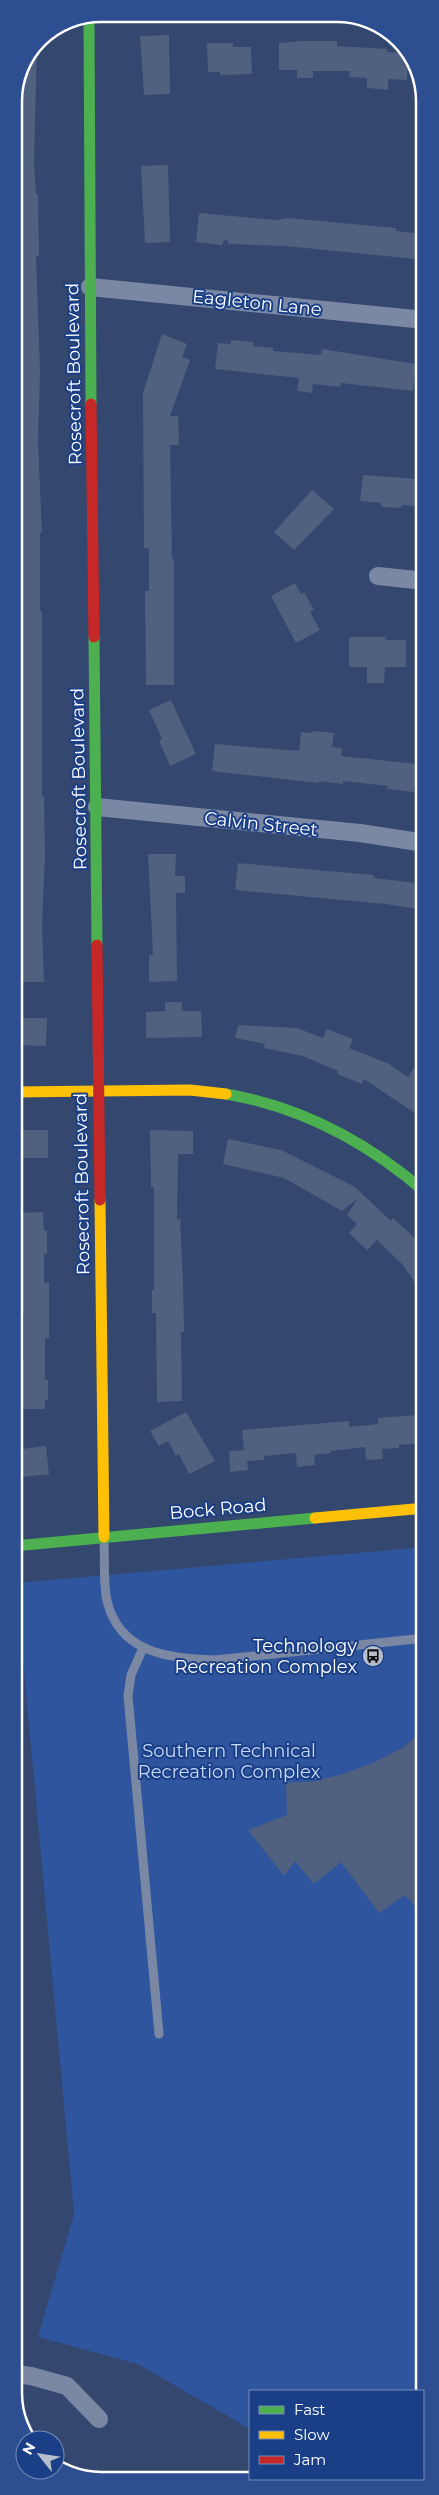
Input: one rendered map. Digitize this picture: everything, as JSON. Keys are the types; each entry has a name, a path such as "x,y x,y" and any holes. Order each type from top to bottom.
{"street":[{"name":"Rosecroft Boulevard","path":"89,24 90,287 104,1537"},
{"name":"Eagleton Lane","path":"90,287 416,319"},
{"path":"378,576 416,580"},
{"name":"Calvin Street","path":"97,807 360,833 416,842"},
{"path":"23,1092 214,1092 288,1108 343,1132 369,1147 416,1185"},
{"name":"Bock Road","path":"22,1545 416,1509"},
{"path":"22,2375 68,2386 99,2419"}],"lane":[{"path":"104,1537 108,1601 113,1617 124,1634 143,1648 181,1659 215,1660 416,1639"},
{"path":"143,1648 131,1675 128,1696 159,2034"}],"green space":[{"name":"Southern Technical Recreation Complex","path":"416,1548 416,2390 249,2390 249,2428 138,2364 38,2337 74,2214 22,1652 22,1582"}],"building":[{"path":"169,35 170,94 144,95 140,36"},
{"path":"337,41 337,46 387,49 387,52 399,53 408,65 407,80 388,79 388,90 367,88 367,78 349,77 350,71 313,71 313,78 297,78 297,70 279,70 279,43"},
{"path":"207,43 233,43 233,47 251,47 252,74 220,75 220,72 208,72"},
{"path":"37,57 34,162 36,194 38,194 39,256 36,256 40,370 38,442 42,533 40,533 40,611 42,611 42,796 44,796 45,856 42,925 44,982 23,982 23,96 25,81"},
{"path":"168,165 170,242 145,243 141,166"},
{"path":"199,213 276,220 288,218 396,228 396,231 416,233 416,259 286,246 228,244 228,241 224,240 222,245 196,242"},
{"path":"162,334 187,344 182,357 190,360 170,416 178,416 179,445 170,445 172,559 174,559 174,685 146,685 145,591 149,591 149,548 144,548 143,393"},
{"path":"231,340 253,342 253,346 274,348 273,351 321,355 322,349 416,364 413,391 341,383 340,387 313,384 312,393 297,391 299,378 215,369 218,343 231,344"},
{"path":"363,475 416,479 415,506 402,505 401,508 381,507 381,503 360,501"},
{"path":"312,490 334,509 294,550 274,532"},
{"path":"295,583 301,594 304,592 314,610 310,612 320,630 296,643 271,596"},
{"path":"349,637 386,637 385,640 406,640 406,667 385,667 384,683 367,683 367,667 349,667"},
{"path":"171,700 196,754 170,766 159,741 162,739 149,710"},
{"path":"312,731 334,733 332,747 342,748 341,756 416,764 414,792 387,789 388,786 343,781 343,784 319,781 319,783 212,771 215,744 299,751 301,732 312,733"},
{"path":"148,854 176,854 175,876 185,876 185,893 176,893 177,981 149,982 149,955 153,955"},
{"path":"238,863 374,875 374,878 416,883 416,909 385,904 235,890"},
{"path":"165,1002 182,1002 182,1011 201,1011 202,1037 146,1038 146,1012 165,1011"},
{"path":"23,1018 47,1018 46,1046 23,1045"},
{"path":"238,1025 297,1028 323,1038 327,1029 353,1039 349,1048 389,1064 408,1077 414,1068 416,1069 416,1114 364,1079 362,1084 337,1074 338,1071 303,1056 264,1048 265,1044 235,1038"},
{"path":"23,1130 48,1130 48,1158 23,1158"},
{"path":"150,1130 193,1131 193,1154 178,1154 177,1220 180,1218 184,1332 181,1332 182,1401 157,1402 156,1313 152,1313 152,1290 154,1290 154,1187 151,1187"},
{"path":"228,1139 281,1150 355,1187 391,1221 393,1218 416,1239 416,1284 402,1264 377,1240 367,1250 349,1233 357,1224 347,1215 358,1198 342,1211 284,1178 223,1164"},
{"path":"43,1212 44,1231 47,1230 47,1254 44,1254 44,1283 49,1282 49,1338 45,1338 45,1380 48,1380 48,1400 45,1400 45,1409 22,1409 22,1359 24,1359 23,1213"},
{"path":"186,1412 215,1461 189,1474 179,1454 176,1456 168,1441 159,1446 150,1431"},
{"path":"416,1415 416,1443 399,1445 399,1448 382,1449 383,1459 366,1460 365,1447 331,1451 331,1453 314,1455 315,1465 297,1467 296,1453 264,1456 264,1460 247,1461 248,1470 230,1472 229,1451 244,1450 242,1430 349,1421 349,1427 378,1424 378,1418"},
{"path":"46,1446 49,1474 22,1477 22,1449"},
{"path":"416,1736 415,1906 405,1895 379,1913 341,1862 314,1884 295,1861 284,1876 248,1830 287,1815 286,1783 315,1781 343,1774 375,1762 404,1747"}],"traffic: fast":[{"path":"89,24 91,404"},
{"path":"94,637 97,945"},
{"path":"226,1094 281,1108 332,1129 380,1157 416,1185"},
{"path":"22,1545 315,1518"}],"traffic: slow":[{"path":"23,1092 190,1090 226,1094"},
{"path":"100,1200 104,1537"},
{"path":"315,1518 416,1509"}],"traffic: jam":[{"path":"91,404 94,637"},
{"path":"97,945 100,1200"}],"place":[{"name":"Technology Recreation Complex","path":"373,1656"}]}
